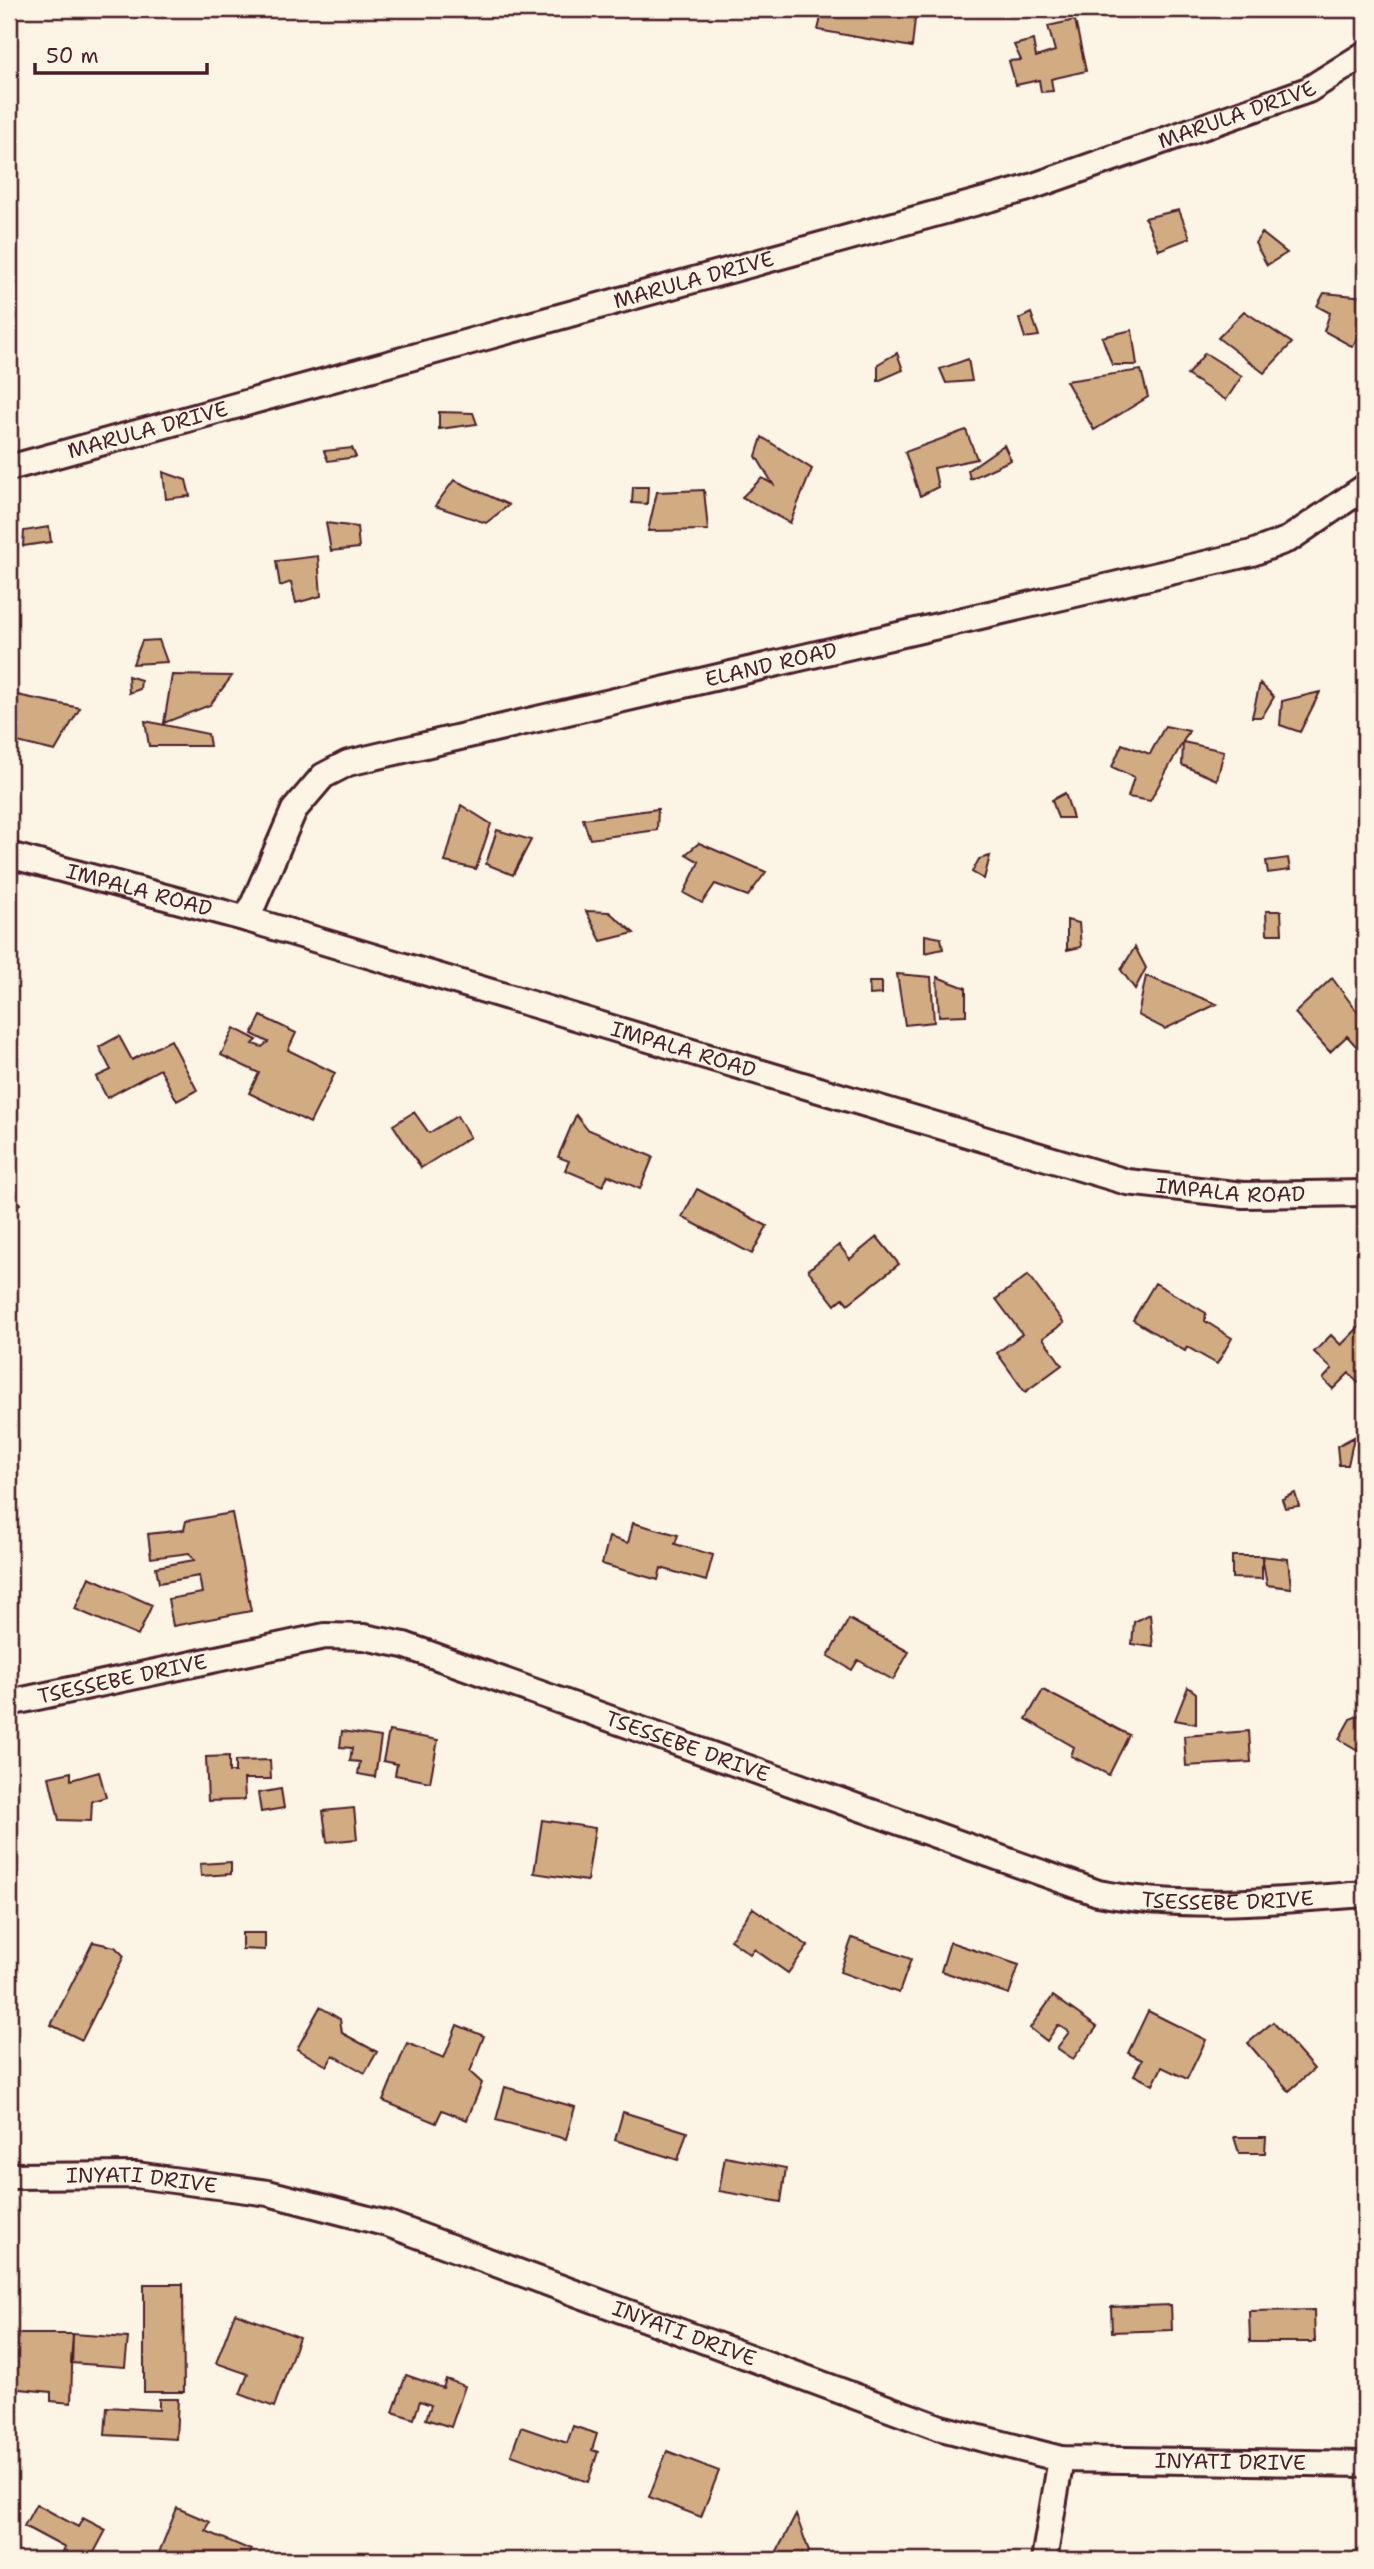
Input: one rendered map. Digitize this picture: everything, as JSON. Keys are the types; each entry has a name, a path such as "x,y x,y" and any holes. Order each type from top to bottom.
{"street":[{"name":"MARULA DRIVE","path":"9,468 1025,189 1308,90 1365,54"},
{"name":"ELAND ROAD","path":"247,919 294,810 323,776 348,763 1252,553 1289,539 1365,487"},
{"name":"IMPALA ROAD","path":"9,855 247,919 1127,1182 1243,1195 1365,1193"},
{"name":"TSESSEBE DRIVE","path":"9,1703 325,1636 364,1637 417,1650 1098,1893 1143,1901 1209,1905 1365,1894"},
{"name":"INYATI DRIVE","path":"9,2176 145,2176 268,2193 388,2224 940,2428 1061,2459 1365,2464"},
{"path":"1044,2560 1061,2459"}],"building":[{"path":"823,9 916,9 912,47 818,30"},
{"path":"1075,20 1086,71 1051,79 1053,91 1041,92 1039,80 1016,85 1009,61 1021,60 1014,45 1033,40 1036,57 1055,51 1048,26"},
{"path":"1179,210 1190,238 1159,250 1145,218"},
{"path":"1262,233 1287,253 1267,265 1255,243"},
{"path":"1324,293 1365,297 1365,324 1353,347 1324,331 1330,313 1317,306"},
{"path":"1244,311 1292,343 1264,373 1218,338"},
{"path":"1031,313 1039,336 1025,338 1019,319"},
{"path":"1132,330 1137,365 1112,365 1102,337"},
{"path":"897,353 903,370 878,381 878,364"},
{"path":"1205,353 1242,376 1226,400 1187,375"},
{"path":"968,359 972,381 946,383 940,369"},
{"path":"1141,370 1148,397 1094,430 1066,381"},
{"path":"439,412 473,413 477,424 439,429"},
{"path":"966,430 977,459 934,468 938,487 920,496 905,452"},
{"path":"762,437 812,469 790,523 742,497 762,478 773,484 756,456"},
{"path":"1004,445 1011,460 970,479 968,470"},
{"path":"352,448 356,457 328,461 324,451"},
{"path":"163,472 186,480 190,496 166,499"},
{"path":"454,480 509,505 486,523 435,506"},
{"path":"633,487 648,487 647,504 632,503"},
{"path":"704,490 708,530 648,531 657,492"},
{"path":"326,523 357,527 359,548 331,551"},
{"path":"49,527 51,542 23,546 24,531"},
{"path":"318,556 321,596 296,603 291,582 280,586 276,561"},
{"path":"159,640 167,662 133,664 142,641"},
{"path":"172,675 232,676 210,705 164,723"},
{"path":"128,676 141,680 140,689 129,693"},
{"path":"1260,683 1274,697 1262,717 1252,717"},
{"path":"1320,692 1300,732 1280,725 1282,701"},
{"path":"17,695 80,708 55,751 9,740"},
{"path":"145,721 208,734 210,746 149,746"},
{"path":"1165,726 1189,731 1150,801 1128,797 1134,777 1112,767 1122,744 1150,754"},
{"path":"1183,742 1224,751 1217,780 1182,765"},
{"path":"1065,793 1073,818 1058,818 1052,800"},
{"path":"461,805 491,824 476,869 445,862"},
{"path":"658,809 657,830 590,839 583,819"},
{"path":"497,830 531,840 513,875 486,864"},
{"path":"699,843 766,872 748,896 715,884 702,903 684,893 699,862 686,854"},
{"path":"990,856 984,879 972,872 979,859"},
{"path":"1288,858 1290,870 1268,873 1266,861"},
{"path":"586,911 609,912 634,933 601,941"},
{"path":"1266,911 1281,911 1282,934 1267,934"},
{"path":"1067,920 1079,923 1081,947 1067,950"},
{"path":"925,935 941,938 943,949 925,953"},
{"path":"1135,947 1146,968 1135,989 1121,970"},
{"path":"897,974 931,977 934,1022 905,1025"},
{"path":"1146,976 1217,1004 1165,1029 1138,1015"},
{"path":"937,977 966,988 966,1015 939,1016"},
{"path":"1332,978 1365,1022 1365,1056 1347,1036 1330,1052 1295,1013"},
{"path":"869,982 882,982 882,994 870,995"},
{"path":"261,1016 296,1033 288,1050 335,1073 310,1123 249,1093 259,1073 221,1055 234,1028 257,1040 253,1044 262,1047 268,1042 252,1034"},
{"path":"119,1036 132,1060 171,1040 197,1090 177,1101 160,1069 107,1098 96,1077 111,1070 99,1047"},
{"path":"414,1112 429,1133 457,1116 470,1137 421,1168 393,1125"},
{"path":"576,1115 587,1129 653,1157 640,1189 608,1175 603,1186 565,1170 569,1161 558,1157"},
{"path":"9,1188 20,1204 9,1211"},
{"path":"697,1189 767,1226 752,1254 682,1217"},
{"path":"877,1237 899,1264 848,1304 843,1298 835,1305 808,1270 839,1245 850,1259"},
{"path":"1028,1275 1064,1323 1043,1338 1062,1365 1025,1392 997,1353 1022,1334 996,1299"},
{"path":"1155,1283 1206,1313 1205,1321 1232,1338 1217,1364 1187,1347 1185,1351 1133,1320"},
{"path":"1365,1321 1365,1376 1358,1383 1349,1373 1333,1389 1323,1379 1332,1369 1314,1352 1331,1335 1341,1345"},
{"path":"1354,1437 1348,1465 1339,1465 1337,1446"},
{"path":"1295,1493 1299,1506 1285,1508 1282,1499"},
{"path":"232,1513 251,1611 173,1626 168,1599 202,1593 199,1576 159,1583 156,1567 194,1560 189,1553 151,1558 148,1534 184,1530 186,1521"},
{"path":"633,1523 678,1535 675,1544 713,1555 706,1581 661,1568 658,1580 602,1564 609,1537 628,1543"},
{"path":"1232,1556 1262,1556 1262,1579 1232,1578"},
{"path":"1262,1556 1288,1559 1291,1588 1267,1585"},
{"path":"89,1577 152,1605 138,1636 75,1609"},
{"path":"1150,1614 1153,1647 1132,1644 1134,1622"},
{"path":"849,1619 909,1652 893,1680 858,1660 852,1670 828,1656"},
{"path":"1188,1687 1196,1693 1196,1724 1175,1720"},
{"path":"1043,1690 1129,1735 1109,1775 1071,1756 1074,1747 1026,1719"},
{"path":"1364,1704 1363,1753 1339,1739 1350,1719 1358,1716"},
{"path":"342,1731 381,1737 375,1777 358,1774 360,1762 350,1761 352,1748 340,1747"},
{"path":"389,1731 438,1740 430,1782 395,1775 397,1764 383,1761"},
{"path":"1249,1731 1251,1762 1186,1766 1184,1736"},
{"path":"229,1756 229,1772 235,1772 235,1761 270,1760 271,1779 244,1779 245,1800 208,1801 206,1757"},
{"path":"71,1772 71,1780 99,1772 106,1797 92,1801 91,1821 59,1820 49,1777"},
{"path":"281,1789 284,1808 261,1812 258,1793"},
{"path":"354,1808 357,1839 327,1842 323,1811"},
{"path":"542,1820 595,1828 587,1881 534,1873"},
{"path":"231,1862 231,1874 201,1876 200,1864"},
{"path":"753,1908 808,1946 788,1973 754,1949 750,1954 730,1940"},
{"path":"242,1933 265,1933 265,1950 242,1949"},
{"path":"852,1938 911,1959 899,1993 840,1972"},
{"path":"93,1942 115,1947 124,1956 82,2040 51,2025"},
{"path":"950,1942 1019,1965 1009,1994 941,1971"},
{"path":"1053,1996 1097,2027 1073,2059 1057,2048 1069,2032 1058,2025 1047,2041 1030,2028"},
{"path":"320,2007 340,2019 342,2033 377,2052 365,2073 333,2055 327,2066 297,2049"},
{"path":"1148,2011 1206,2040 1187,2079 1162,2067 1153,2085 1134,2075 1142,2060 1128,2053"},
{"path":"1273,2022 1314,2069 1289,2091 1248,2043"},
{"path":"457,2025 484,2036 470,2072 482,2083 467,2120 442,2110 436,2123 383,2101 407,2043 444,2058"},
{"path":"505,2087 575,2107 566,2139 496,2120"},
{"path":"623,2112 687,2132 678,2160 615,2140"},
{"path":"1234,2137 1266,2137 1265,2153 1239,2153"},
{"path":"725,2157 786,2168 781,2202 719,2191"},
{"path":"144,2284 183,2284 184,2392 144,2392"},
{"path":"1171,2305 1172,2330 1112,2332 1111,2307"},
{"path":"1314,2310 1315,2342 1250,2342 1249,2311"},
{"path":"235,2313 299,2337 274,2407 240,2394 248,2374 216,2363"},
{"path":"9,2334 73,2334 71,2403 51,2401 51,2392 9,2388"},
{"path":"73,2334 128,2338 125,2367 71,2363"},
{"path":"406,2375 443,2388 446,2379 465,2386 451,2427 426,2419 431,2405 420,2401 414,2419 393,2412"},
{"path":"159,2399 178,2399 176,2439 105,2435 107,2407 159,2410"},
{"path":"573,2426 597,2434 592,2450 598,2452 588,2482 511,2455 521,2427 567,2443"},
{"path":"667,2451 719,2471 701,2517 649,2497"},
{"path":"36,2504 78,2527 83,2518 106,2530 90,2560 58,2560 65,2548 24,2526"},
{"path":"177,2508 210,2522 206,2531 251,2550 247,2560 156,2560"},
{"path":"796,2515 809,2551 804,2560 784,2560 777,2551"}]}
